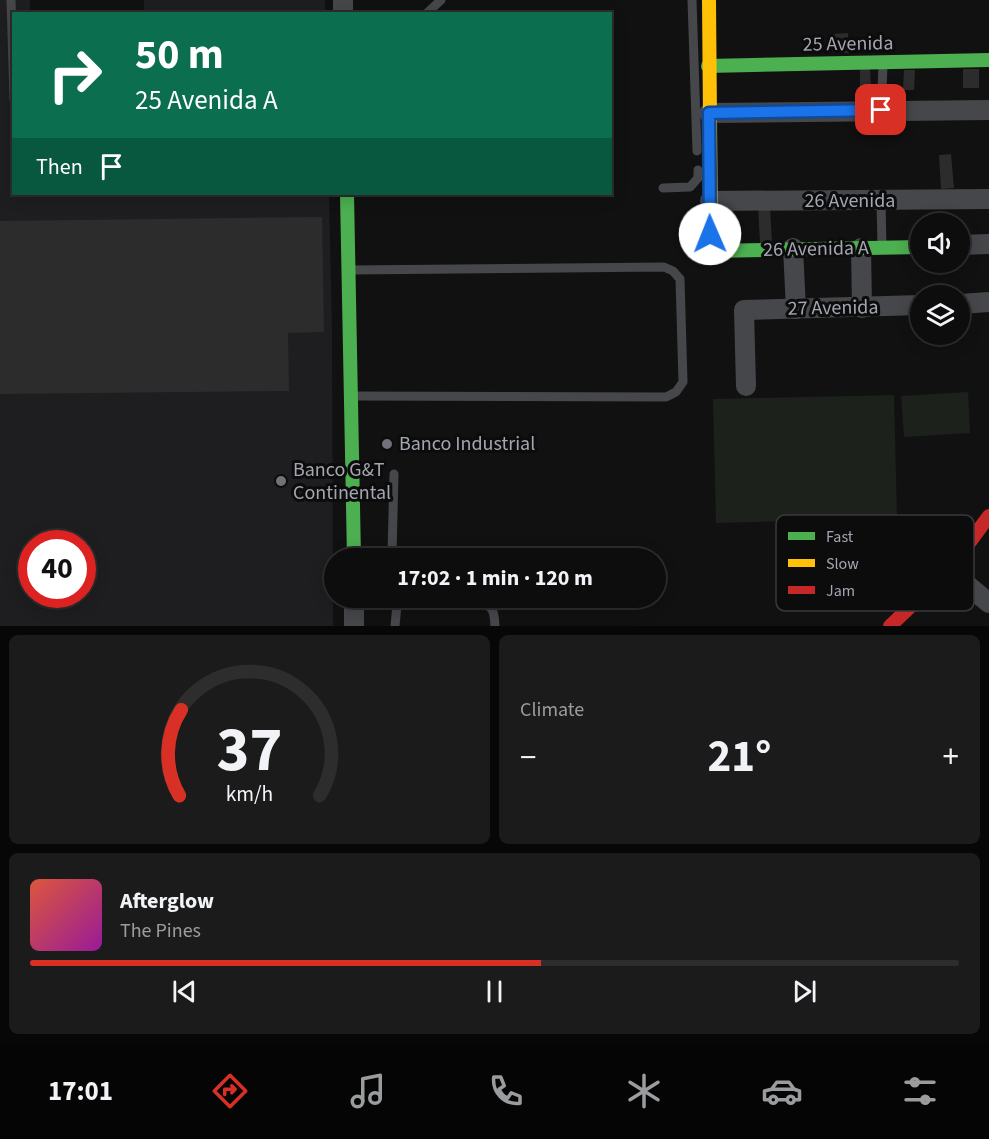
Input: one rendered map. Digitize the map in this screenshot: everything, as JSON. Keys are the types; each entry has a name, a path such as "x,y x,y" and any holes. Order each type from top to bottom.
{"street":[{"path":"709,0 710,201"},
{"name":"25 Avenida","path":"708,66 989,60"},
{"path":"709,113 989,110"},
{"path":"347,195 354,548"},
{"name":"26 Avenida","path":"710,201 989,199"},
{"name":"26 Avenida A","path":"710,201 711,251 910,247"},
{"path":"970,245 989,244"},
{"path":"793,248 796,309"},
{"path":"861,248 862,308"},
{"path":"970,303 989,302"},
{"name":"27 Avenida","path":"746,386 744,310 910,306"},
{"path":"974,536 989,516"},
{"path":"974,591 989,603"},
{"path":"354,608 354,626"},
{"path":"890,626 906,611"}],"lane":[{"path":"0,35 12,34 10,0"},
{"path":"428,12 441,0"},
{"path":"663,188 690,186 698,178 692,0"},
{"path":"881,110 884,63"},
{"path":"881,201 882,248"},
{"path":"348,270 664,267 673,271 680,279 683,371 683,382 676,392 666,397 352,396"},
{"path":"392,548 394,474"},
{"path":"396,626 395,609 402,603 484,604 490,606 494,613 495,626"}],"shaded area":[{"path":"0,0 30,0 30,12 12,12 12,195 329,195 333,548 324,548 324,608 333,608 333,626 0,626"},
{"path":"144,0 325,0 325,12 144,12"},
{"path":"968,392 970,433 904,437 901,396"},
{"path":"894,395 897,515 776,515 776,521 716,523 713,399"}],"building":[{"path":"848,33 849,53 833,53 832,34"},
{"path":"860,67 870,67 871,88 860,88"},
{"path":"963,69 979,69 979,88 963,88"},
{"path":"904,70 915,70 914,90 903,90"},
{"path":"951,154 954,188 941,189 939,155"},
{"path":"758,206 770,206 772,243 760,243"},
{"path":"322,217 324,332 288,333 289,391 0,394 0,221"}],"traffic: fast":[{"path":"708,66 989,60"},
{"path":"347,195 354,548"},
{"path":"711,237 711,251 910,247"}],"traffic: slow":[{"path":"709,0 711,237"}],"traffic: jam":[{"path":"974,536 989,516"},
{"path":"890,626 906,611"}],"place":[{"name":"Banco Industrial","path":"387,444"},
{"name":"Banco G&T Continental","path":"281,481"}],"route":[{"path":"710,234 709,113 881,110"}]}
